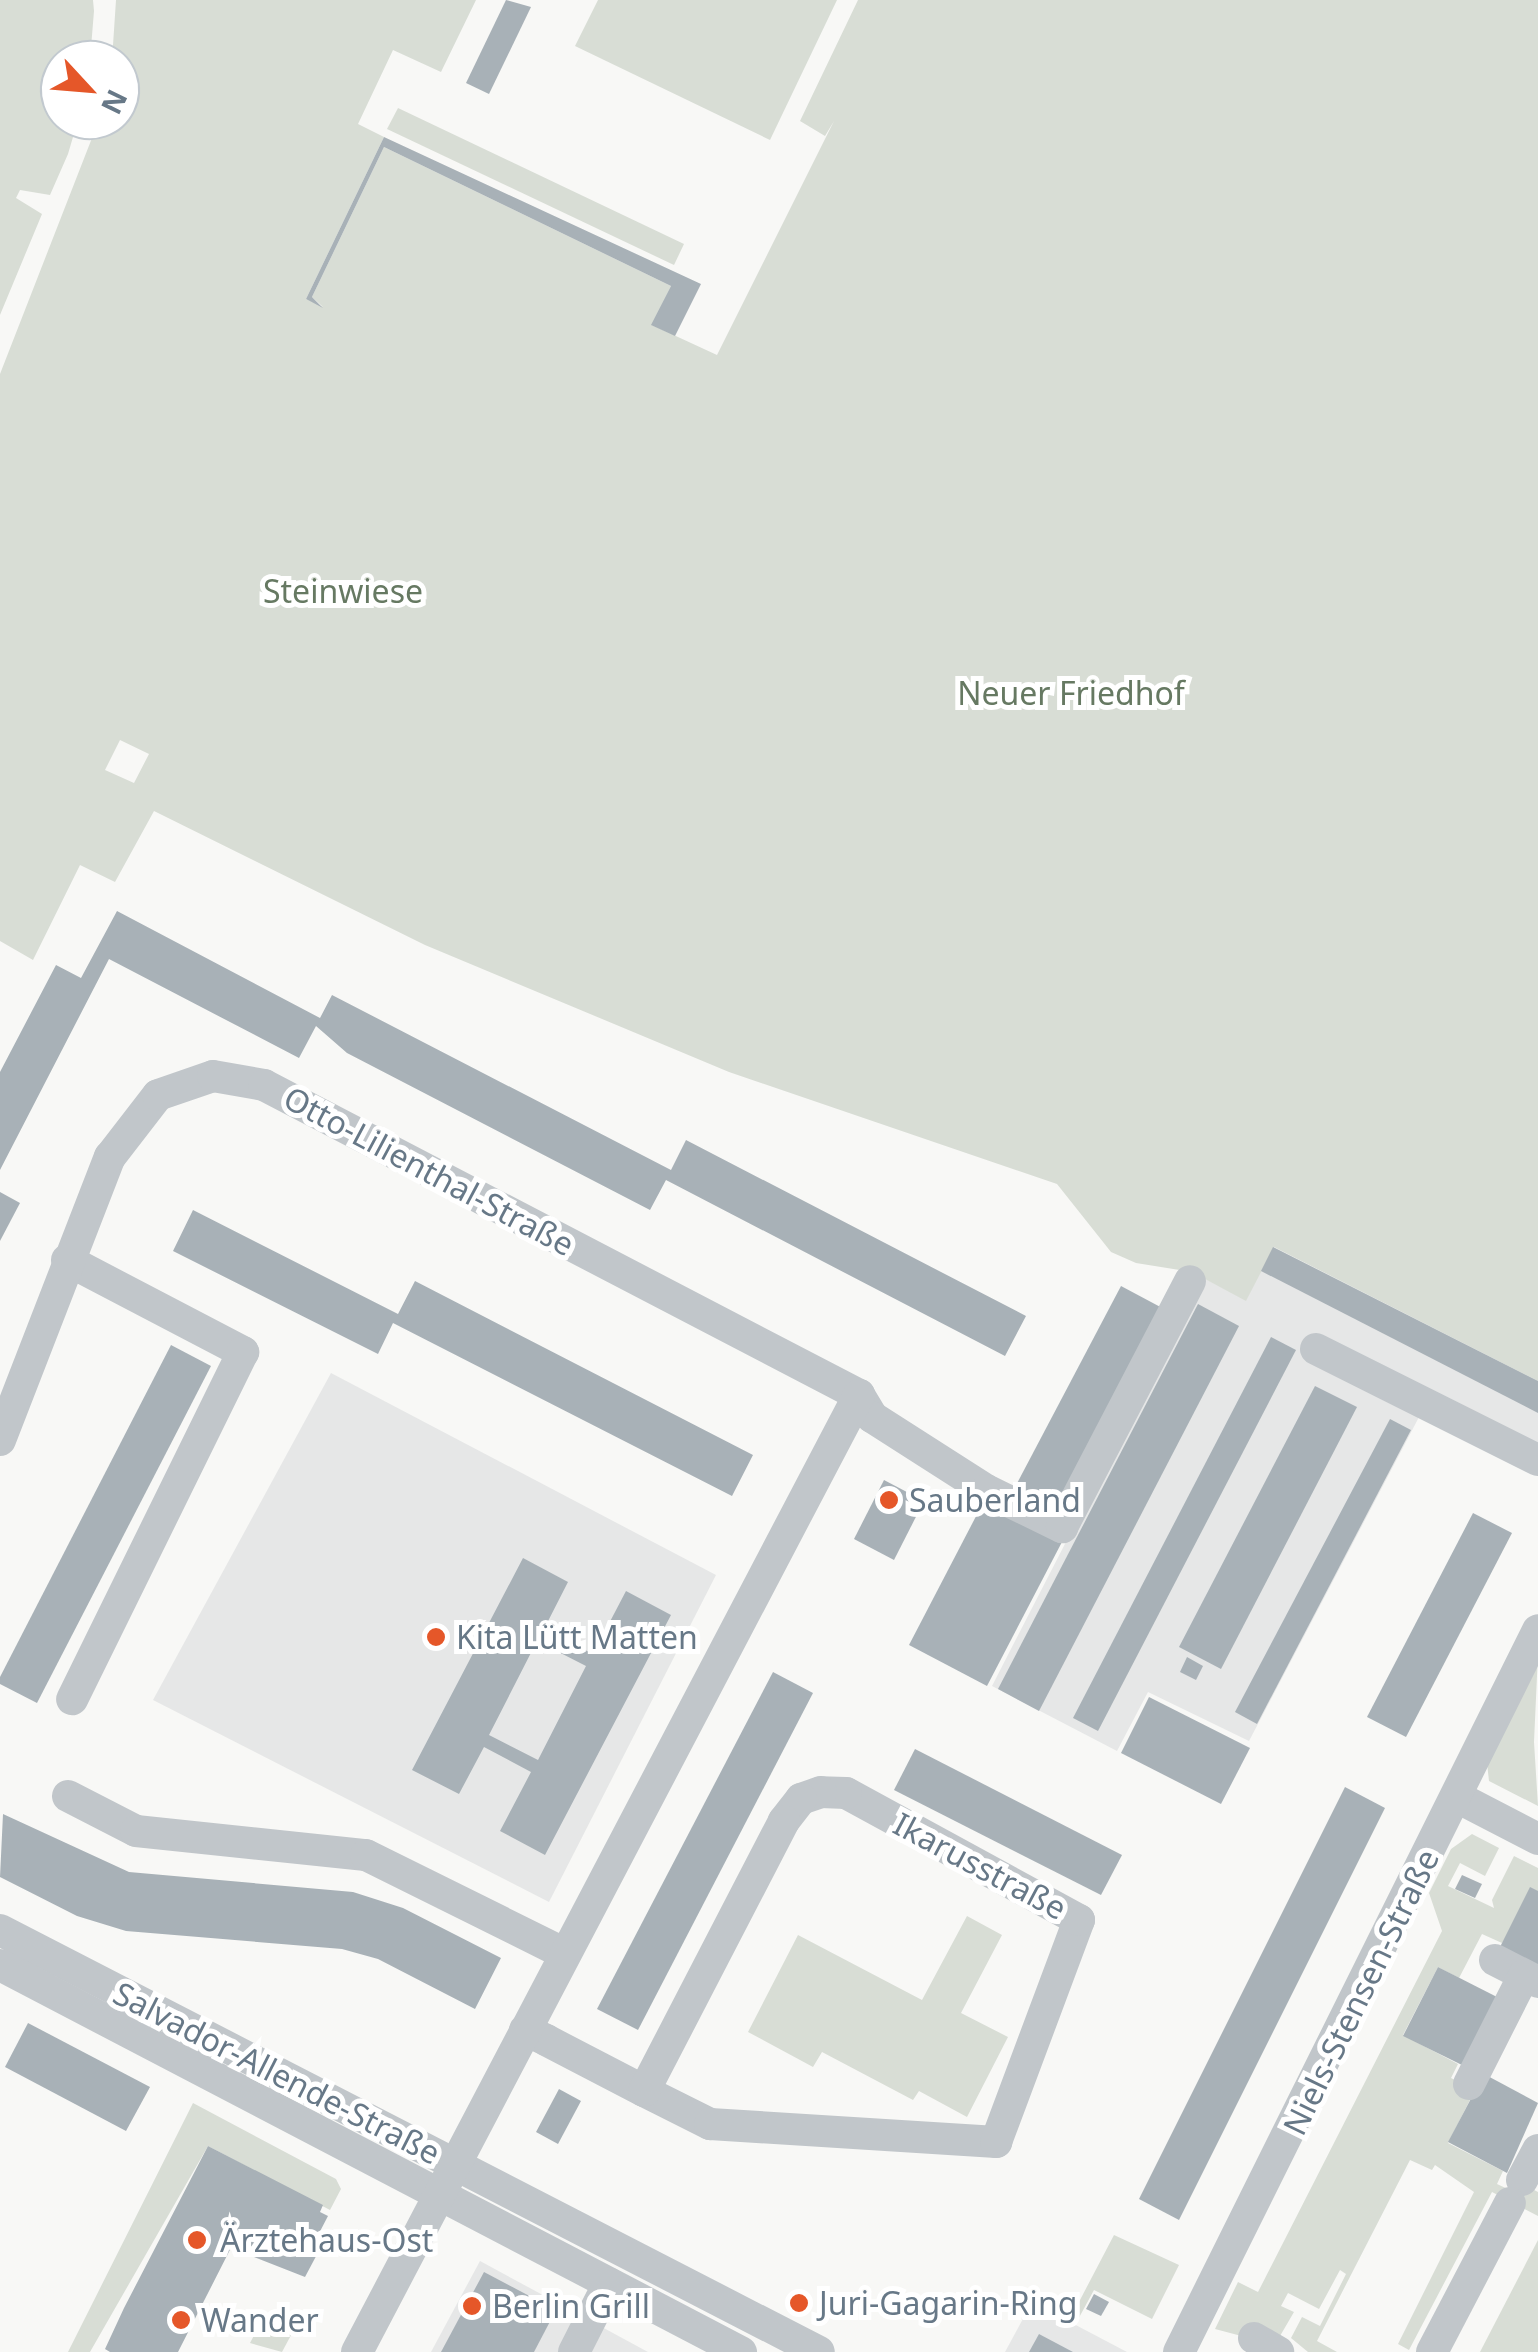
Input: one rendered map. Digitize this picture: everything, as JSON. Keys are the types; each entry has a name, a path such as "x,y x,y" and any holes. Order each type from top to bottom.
{"street":[{"name":"Otto-Lilienthal-Straße","path":"0,1440 110,1157 158,1095 212,1076 264,1085 859,1395 872,1417 986,1490 1062,1527 1190,1281"},
{"path":"68,1260 243,1352 72,1699"},
{"path":"1316,1349 1538,1460"},
{"path":"820,2352 456,2165 563,1953 859,1395"},
{"name":"Niels-Stensen-Straße","path":"1180,2352 1538,1630"},
{"name":"Ikarusstraße","path":"525,2030 644,2091 710,2124 996,2142 1079,1920 846,1794 821,1792 802,1800 784,1821 644,2091"},
{"path":"68,1796 136,1830 366,1855 563,1953"},
{"path":"1457,1797 1538,1839"},
{"name":"Salvador-Allende-Straße","path":"0,1930 456,2165 440,2195 0,1966"},
{"path":"1468,2084 1519,1972"},
{"path":"1432,2352 1538,2150"},
{"path":"357,2352 440,2195 741,2352"},
{"path":"574,2352 609,2284"}],"shaded area":[{"path":"1273,1247 1538,1381 1538,1454 1429,1398 1249,1741 1148,1692 1117,1751 992,1686 1202,1277 1246,1300"},
{"name":"Kita Lütt Matten","path":"331,1373 716,1575 549,1902 153,1700"},
{"path":"480,2261 648,2352 431,2352"},
{"path":"1032,2302 1127,2352 1005,2352"}],"green space":[{"path":"0,0 93,0 92,40 40,40 40,140 72,140 50,195 20,190 16,198 42,214 0,315"},
{"name":"Neuer Friedhof","path":"116,0 476,0 441,72 393,50 358,124 384,137 306,299 323,307 312,297 384,147 671,286 652,325 717,355 834,121 825,136 800,121 858,0 1538,0 1538,1381 1274,1247 1246,1301 1192,1272 1136,1263 1111,1252 1057,1184 729,1072 425,945 154,811 115,882 80,865 33,960 0,941 0,374 91,140 140,140 140,40 113,40","holes":["120,740 149,754 134,783 105,770"]},
{"path":"598,0 837,0 770,140 575,46"},
{"path":"398,108 684,244 674,265 387,129"},
{"path":"1538,1654 1534,1742 1538,1806 1489,1781 1487,1763"},
{"path":"1472,1834 1499,1848 1485,1876 1460,1863 1448,1886 1494,1908 1492,1900 1514,1856 1538,1868 1538,1891 1502,1943 1482,1934 1459,1978 1438,1967 1403,2035 1458,2064 1451,2078 1475,2090 1448,2143 1503,2171 1497,2184 1512,2191 1517,2181 1538,2192 1538,2216 1492,2192 1409,2350 1398,2344 1474,2192 1435,2165 1432,2170 1410,2160 1317,2341 1337,2352 1308,2352 1291,2338 1302,2317 1320,2326 1346,2274 1340,2270 1319,2309 1288,2293 1281,2306 1294,2312 1280,2336 1249,2338 1215,2329 1238,2282 1258,2292 1442,1931 1429,1893 1451,1849"},
{"path":"967,1916 1002,1935 961,2013 1008,2037 967,2117 919,2091 913,2100 822,2052 813,2067 748,2032 798,1935 922,2000"},
{"path":"193,2103 336,2179 341,2189 330,2210 208,2146 90,2352 68,2352"},
{"path":"1114,2235 1179,2265 1152,2319 1094,2290 1075,2325 1069,2321"},
{"path":"1538,2240 1538,2352 1480,2352"},
{"path":"289,2320 297,2324 282,2352 250,2343 260,2324 281,2335"}],"building":[{"path":"506,0 531,7 489,94 466,83"},
{"path":"384,137 701,284 675,336 651,325 671,286 384,147 312,297 323,308 306,299"},
{"path":"117,911 320,1018 332,995 671,1170 686,1140 1026,1316 1005,1356 666,1180 650,1210 347,1053 316,1026 299,1058 109,959 0,1170 0,1072 56,965 81,978"},
{"path":"0,1192 20,1203 0,1241"},
{"path":"193,1210 398,1314 415,1281 753,1455 732,1496 393,1323 378,1354 173,1251"},
{"path":"1273,1247 1538,1381 1538,1413 1261,1271"},
{"path":"1121,1286 1166,1310 1060,1513 1014,1489"},
{"path":"1198,1304 1239,1326 1039,1711 998,1689"},
{"path":"1271,1337 1296,1350 1098,1731 1073,1718"},
{"path":"171,1345 211,1366 37,1703 0,1684 0,1677"},
{"path":"1315,1386 1357,1407 1221,1669 1179,1647"},
{"path":"1390,1419 1411,1430 1257,1724 1235,1712"},
{"path":"884,1480 924,1501 894,1560 854,1539"},
{"path":"985,1499 1063,1540 987,1686 909,1645"},
{"path":"1473,1513 1512,1533 1406,1737 1367,1717"},
{"path":"523,1558 568,1582 544,1629 593,1654 626,1591 671,1615 545,1855 500,1831 531,1772 484,1747 459,1794 412,1770","holes":["537,1641 586,1666 538,1760 489,1735"]},
{"path":"1187,1657 1203,1666 1196,1680 1180,1672"},
{"path":"773,1672 813,1693 638,2030 597,2009"},
{"path":"1149,1697 1250,1748 1221,1804 1121,1753"},
{"path":"915,1749 1122,1855 1101,1895 894,1790"},
{"path":"1345,1787 1385,1808 1179,2220 1139,2199"},
{"path":"3,1814 129,1872 353,1892 403,1908 501,1958 475,2009 378,1959 342,1949 126,1931 77,1916 0,1877"},
{"path":"1462,1875 1482,1884 1475,1898 1455,1889"},
{"path":"1530,1887 1538,1891 1538,1966 1500,1947"},
{"path":"1438,1967 1497,1997 1462,2065 1403,2036"},
{"path":"28,2023 150,2087 126,2131 5,2067"},
{"path":"1484,2074 1538,2103 1507,2173 1448,2142"},
{"path":"559,2089 581,2101 558,2144 536,2132"},
{"name":"Ärztehaus-Ost","path":"208,2146 323,2205 320,2212 328,2216 315,2241 322,2245 305,2277 254,2257 258,2250 236,2238 178,2352 110,2352 105,2349 124,2308"},
{"path":"484,2272 556,2310 534,2352 441,2352"},
{"path":"1094,2294 1109,2302 1101,2316 1086,2309"},
{"path":"1039,2334 1073,2352 1029,2352"}],"place":[{"name":"Sauberland","path":"889,1500"},
{"name":"Kita Lütt Matten","path":"436,1637"},
{"name":"Ärztehaus-Ost","path":"197,2240"},
{"name":"Juri-Gagarin-Ring","path":"799,2303"},
{"name":"Berlin Grill","path":"472,2306"},
{"name":"Wander","path":"181,2320"}],"park label":[{"name":"Steinwiese","path":"343,591"}]}
